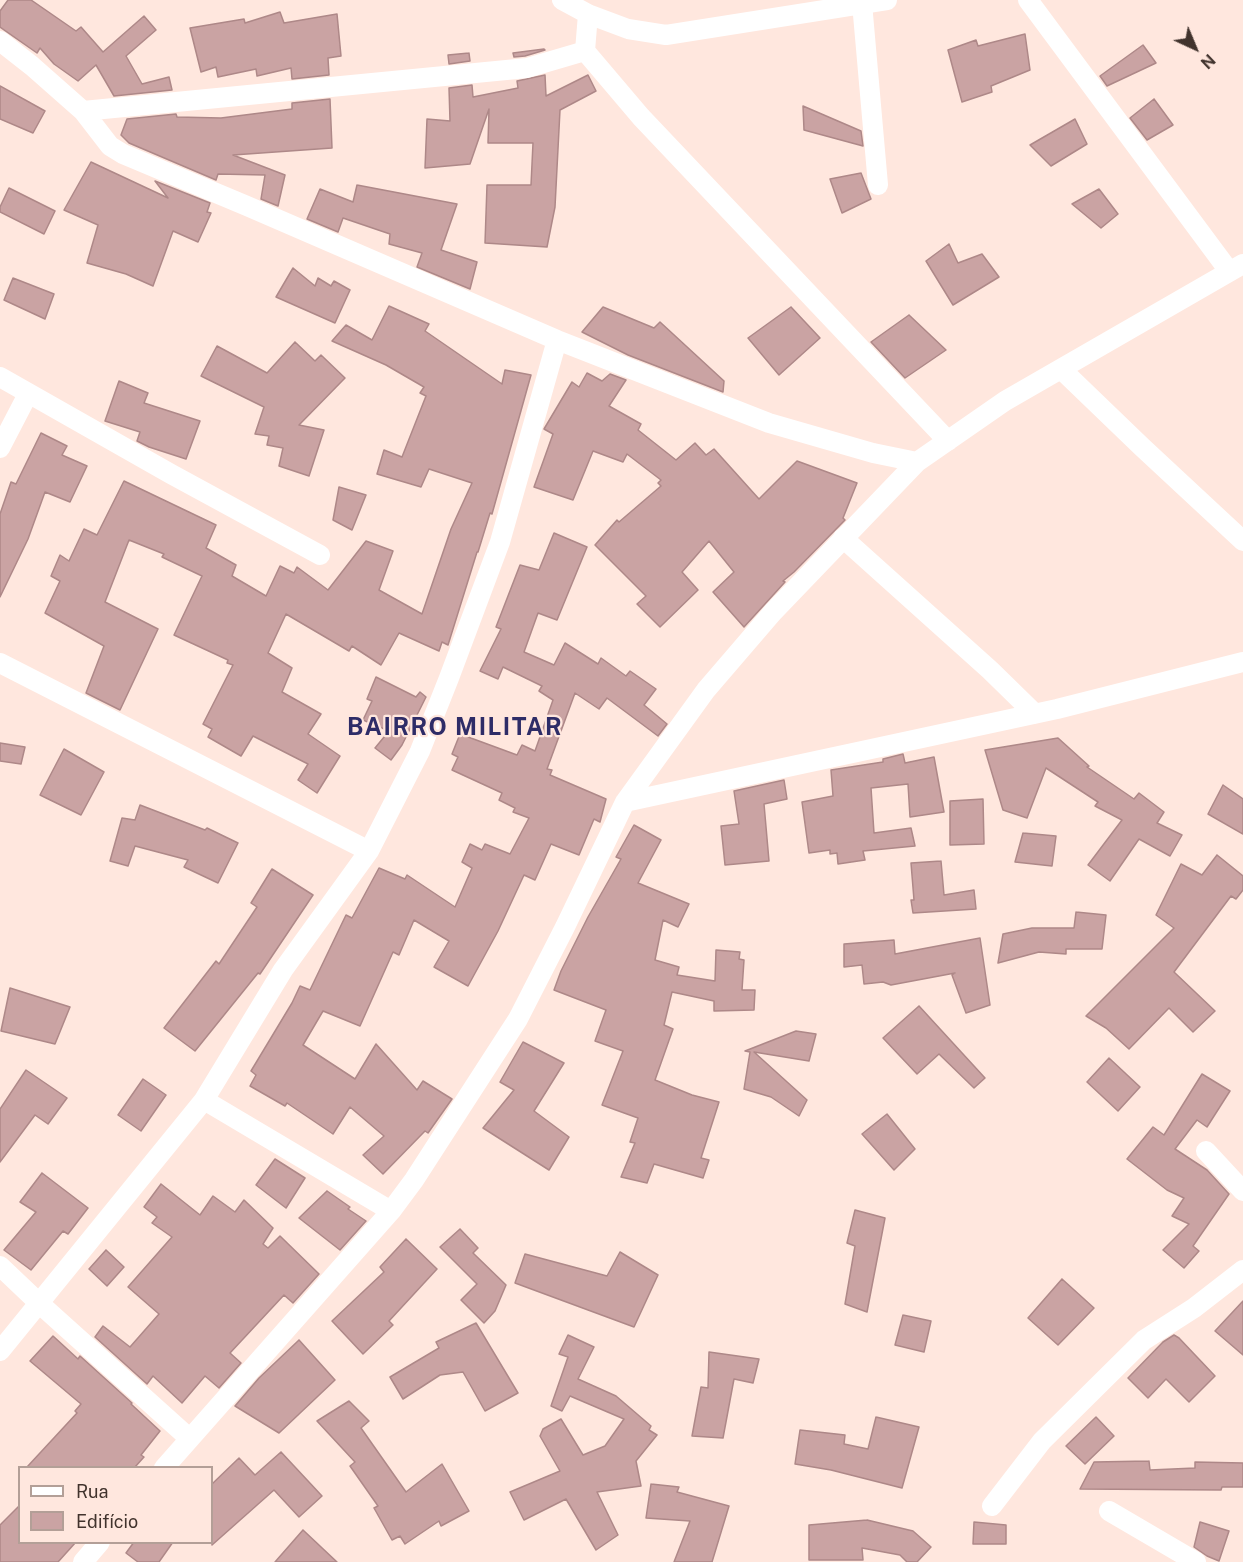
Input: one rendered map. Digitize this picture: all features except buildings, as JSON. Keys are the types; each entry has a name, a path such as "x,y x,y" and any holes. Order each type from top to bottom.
{"street":[{"path":"562,0 588,14 628,29 666,34 887,0"},
{"path":"165,1466 391,1211 414,1180 518,1019 626,802 706,690 773,612 917,462 1005,401 1236,268 1028,0"},
{"path":"862,3 878,185"},
{"path":"588,14 585,51 641,117 948,441"},
{"path":"0,41 83,111 110,146 123,154 557,340 769,423 873,453 917,462"},
{"path":"83,111 527,68 585,51"},
{"path":"0,1351 204,1100 283,970 369,852 420,750 500,542 557,340"},
{"path":"1061,369 1243,541"},
{"path":"0,377 321,555"},
{"path":"0,448 28,394"},
{"path":"843,538 990,670 1035,714"},
{"path":"626,802 1035,714 1243,662"},
{"path":"0,663 369,852"},
{"path":"204,1100 391,1211"},
{"path":"1206,1150 1243,1191"},
{"path":"0,1266 39,1304 189,1438"},
{"path":"992,1506 1042,1442 1144,1340 1194,1308 1243,1270"},
{"path":"1109,1511 1196,1562"},
{"path":"83,1562 98,1544"}],"district":[{"name":"BAIRRO MILITAR","path":"455,728"}]}
